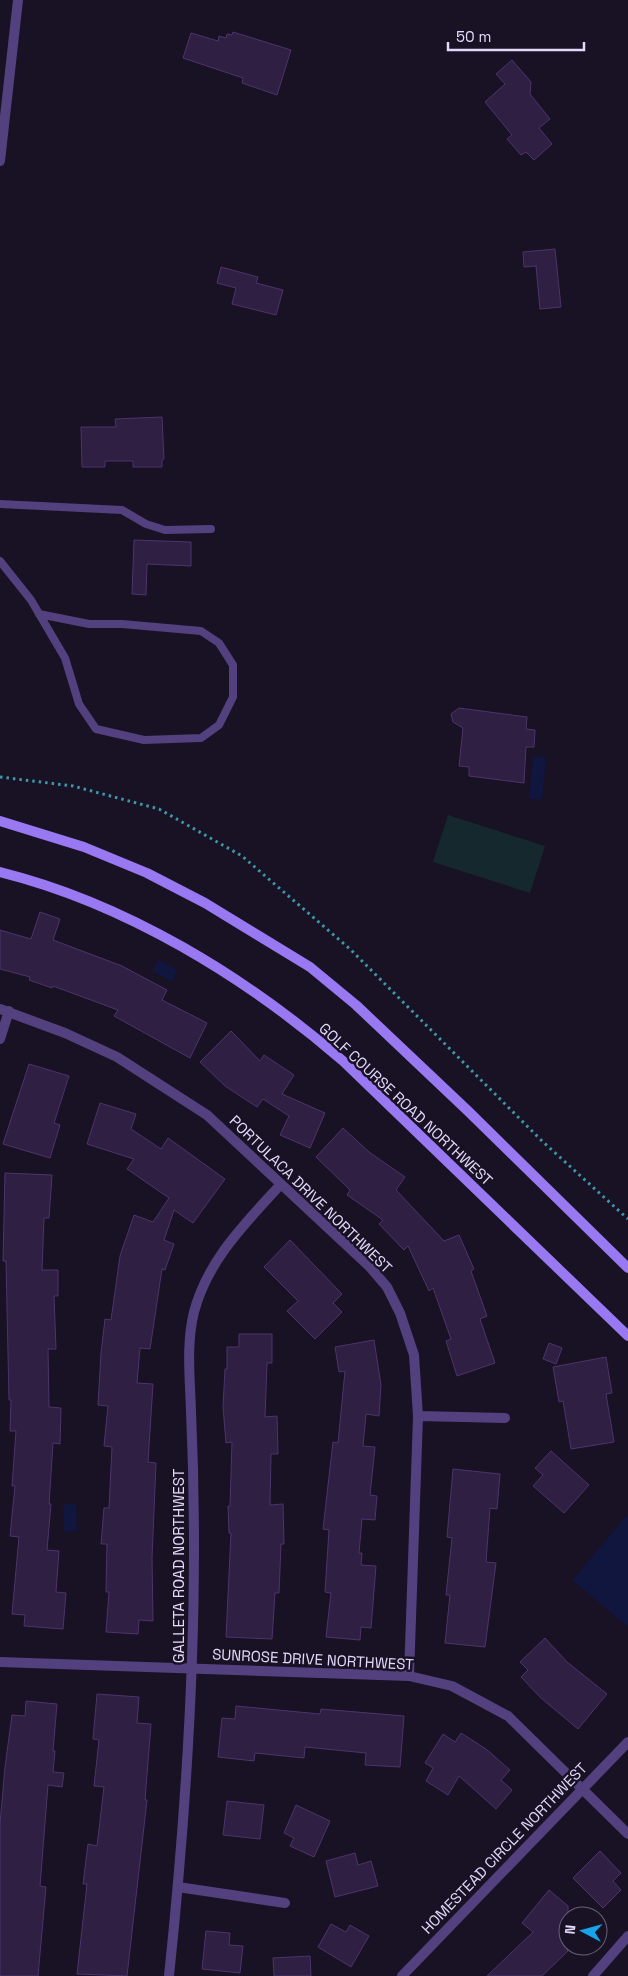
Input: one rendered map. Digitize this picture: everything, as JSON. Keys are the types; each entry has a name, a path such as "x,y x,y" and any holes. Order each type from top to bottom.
{"main road":[{"path":"0,821 84,847 147,873 204,903 310,967 356,1005 468,1111 628,1268"},
{"name":"GOLF COURSE ROAD NORTHWEST","path":"0,872 63,892 141,925 224,971 316,1038 344,1061 628,1336"}],"street":[{"path":"0,161 18,0"},
{"path":"0,1039 5,1010"},
{"name":"PORTULACA DRIVE NORTHWEST","path":"5,1010 66,1033 117,1057 207,1115 369,1266 387,1287 400,1313 414,1355 418,1416 408,1676"},
{"name":"GALLETA ROAD NORTHWEST","path":"169,1976 178,1887 193,1669 194,1502 189,1350 194,1312 205,1281 222,1251 281,1184"},
{"path":"418,1416 505,1418"},
{"name":"SUNROSE DRIVE NORTHWEST","path":"0,1662 408,1676 452,1686 508,1716 628,1834"},
{"name":"HOMESTEAD CIRCLE NORTHWEST","path":"402,1976 628,1742"},
{"path":"178,1887 286,1903"},
{"path":"593,1976 628,1936"}],"lane":[{"path":"0,504 122,510 146,524 165,530 210,529"},
{"path":"0,562 39,614 65,658 79,704 96,729 144,740 201,738 219,725 232,697 232,665 219,643 201,631 122,624 89,624 39,614"}],"path":[{"path":"0,777 73,786 159,809 242,856 350,949 542,1141 628,1219"}],"green space":[{"path":"448,815 545,846 530,893 433,862"}],"shaded area":[{"path":"533,756 546,757 542,800 529,799"},
{"path":"159,960 177,970 174,980 171,981 152,971"},
{"path":"63,1504 76,1504 77,1531 64,1532"},
{"path":"628,1514 628,1627 572,1580"}],"building":[{"path":"233,32 291,50 277,95 242,83 243,78 183,58 191,33 218,41 219,36 226,38 227,34 232,35"},
{"path":"512,60 531,82 530,94 550,119 539,128 552,144 534,160 526,152 521,155 507,139 512,135 485,102 505,84 496,74"},
{"path":"555,249 561,307 540,309 536,266 524,267 523,252"},
{"path":"221,267 258,277 256,283 283,290 276,315 232,304 236,288 217,283"},
{"path":"162,417 164,459 162,460 162,467 133,467 133,461 105,461 105,467 82,467 81,427 116,427 115,419"},
{"path":"134,540 191,542 191,566 147,564 146,595 132,594"},
{"path":"459,708 527,717 526,729 535,730 534,747 526,747 524,783 469,776 469,767 459,766 463,728 453,722 451,714"},
{"path":"40,912 60,919 53,940 122,966 167,990 162,1000 207,1023 190,1058 114,1016 118,1010 53,986 52,988 29,980 30,977 0,969 0,930 31,939"},
{"path":"231,1031 260,1061 264,1055 294,1075 282,1094 325,1113 310,1148 280,1135 289,1116 263,1099 257,1107 225,1086 200,1062"},
{"path":"29,1064 69,1076 54,1123 60,1125 50,1158 3,1144"},
{"path":"100,1103 136,1114 131,1129 161,1149 168,1138 225,1179 193,1223 174,1210 164,1240 174,1244 165,1270 162,1269 150,1349 140,1348 137,1383 153,1384 148,1462 156,1463 152,1558 153,1621 139,1620 138,1634 106,1632 109,1592 106,1592 107,1544 101,1544 104,1508 109,1508 112,1447 104,1446 108,1406 98,1405 101,1353 105,1319 111,1320 120,1256 134,1215 153,1222 169,1198 127,1169 134,1159 87,1144"},
{"path":"343,1128 369,1152 405,1177 396,1190 444,1241 459,1235 474,1269 471,1271 487,1316 480,1319 495,1363 457,1376 446,1341 451,1339 433,1288 429,1291 408,1246 404,1250 379,1224 383,1220 347,1195 350,1190 316,1157"},
{"path":"5,1173 52,1175 49,1218 44,1218 42,1270 58,1270 58,1296 54,1296 56,1349 48,1349 49,1407 61,1408 60,1444 53,1443 47,1550 59,1551 56,1592 66,1593 63,1629 24,1626 25,1615 12,1614 19,1537 10,1536 15,1486 12,1486 16,1431 10,1431 11,1400 9,1400 6,1261 3,1261"},
{"path":"290,1240 342,1294 333,1303 342,1312 315,1339 287,1311 298,1301 264,1267"},
{"path":"239,1334 272,1334 272,1363 267,1363 265,1417 277,1416 278,1454 271,1454 270,1505 283,1504 284,1544 281,1544 279,1593 275,1593 272,1639 226,1637 231,1533 229,1533 228,1506 230,1506 232,1442 226,1443 223,1407 227,1347 239,1347"},
{"path":"374,1340 381,1385 379,1416 366,1414 363,1446 375,1447 370,1495 377,1496 375,1520 362,1519 359,1553 362,1553 361,1565 376,1566 371,1628 361,1627 360,1640 326,1637 331,1593 325,1592 329,1530 323,1529 333,1442 338,1443 345,1371 339,1372 335,1347"},
{"path":"549,1343 562,1348 556,1364 543,1359"},
{"path":"606,1357 612,1393 606,1394 614,1442 571,1449 563,1401 559,1402 553,1367"},
{"path":"551,1451 589,1485 564,1513 533,1486 543,1475 535,1468"},
{"path":"453,1469 500,1474 497,1509 490,1508 486,1562 496,1563 485,1647 445,1643 450,1595 446,1595 452,1538 447,1537"},
{"path":"545,1638 567,1662 607,1694 578,1729 541,1698 521,1677 528,1670 520,1662"},
{"path":"97,1694 139,1697 137,1723 151,1724 145,1800 147,1800 127,1976 77,1974 87,1884 83,1884 88,1844 97,1846 104,1787 94,1786 99,1740 93,1739"},
{"path":"26,1701 57,1704 53,1772 64,1773 62,1787 48,1785 40,1886 46,1887 38,1976 0,1976 0,1824 5,1767 12,1715 25,1716"},
{"path":"236,1706 320,1714 321,1709 404,1716 400,1767 365,1765 366,1753 305,1747 304,1758 255,1753 254,1761 218,1757 222,1718 235,1719"},
{"path":"461,1733 486,1749 510,1770 501,1780 512,1790 496,1809 459,1776 448,1795 426,1781 433,1768 425,1763 443,1734 455,1742"},
{"path":"227,1801 264,1805 260,1839 223,1835"},
{"path":"296,1805 330,1821 314,1857 290,1846 294,1838 284,1833"},
{"path":"600,1851 621,1873 613,1881 621,1890 605,1906 601,1906 573,1878"},
{"path":"355,1853 358,1865 371,1861 378,1886 335,1897 326,1861"},
{"path":"549,1890 568,1906 558,1906 558,1956 563,1956 542,1976 487,1976 533,1932 522,1923"},
{"path":"331,1924 346,1932 350,1925 369,1936 351,1967 318,1947"},
{"path":"206,1931 230,1933 229,1945 243,1946 240,1973 202,1969"},
{"path":"310,1956 311,1976 274,1976 273,1958"}]}
